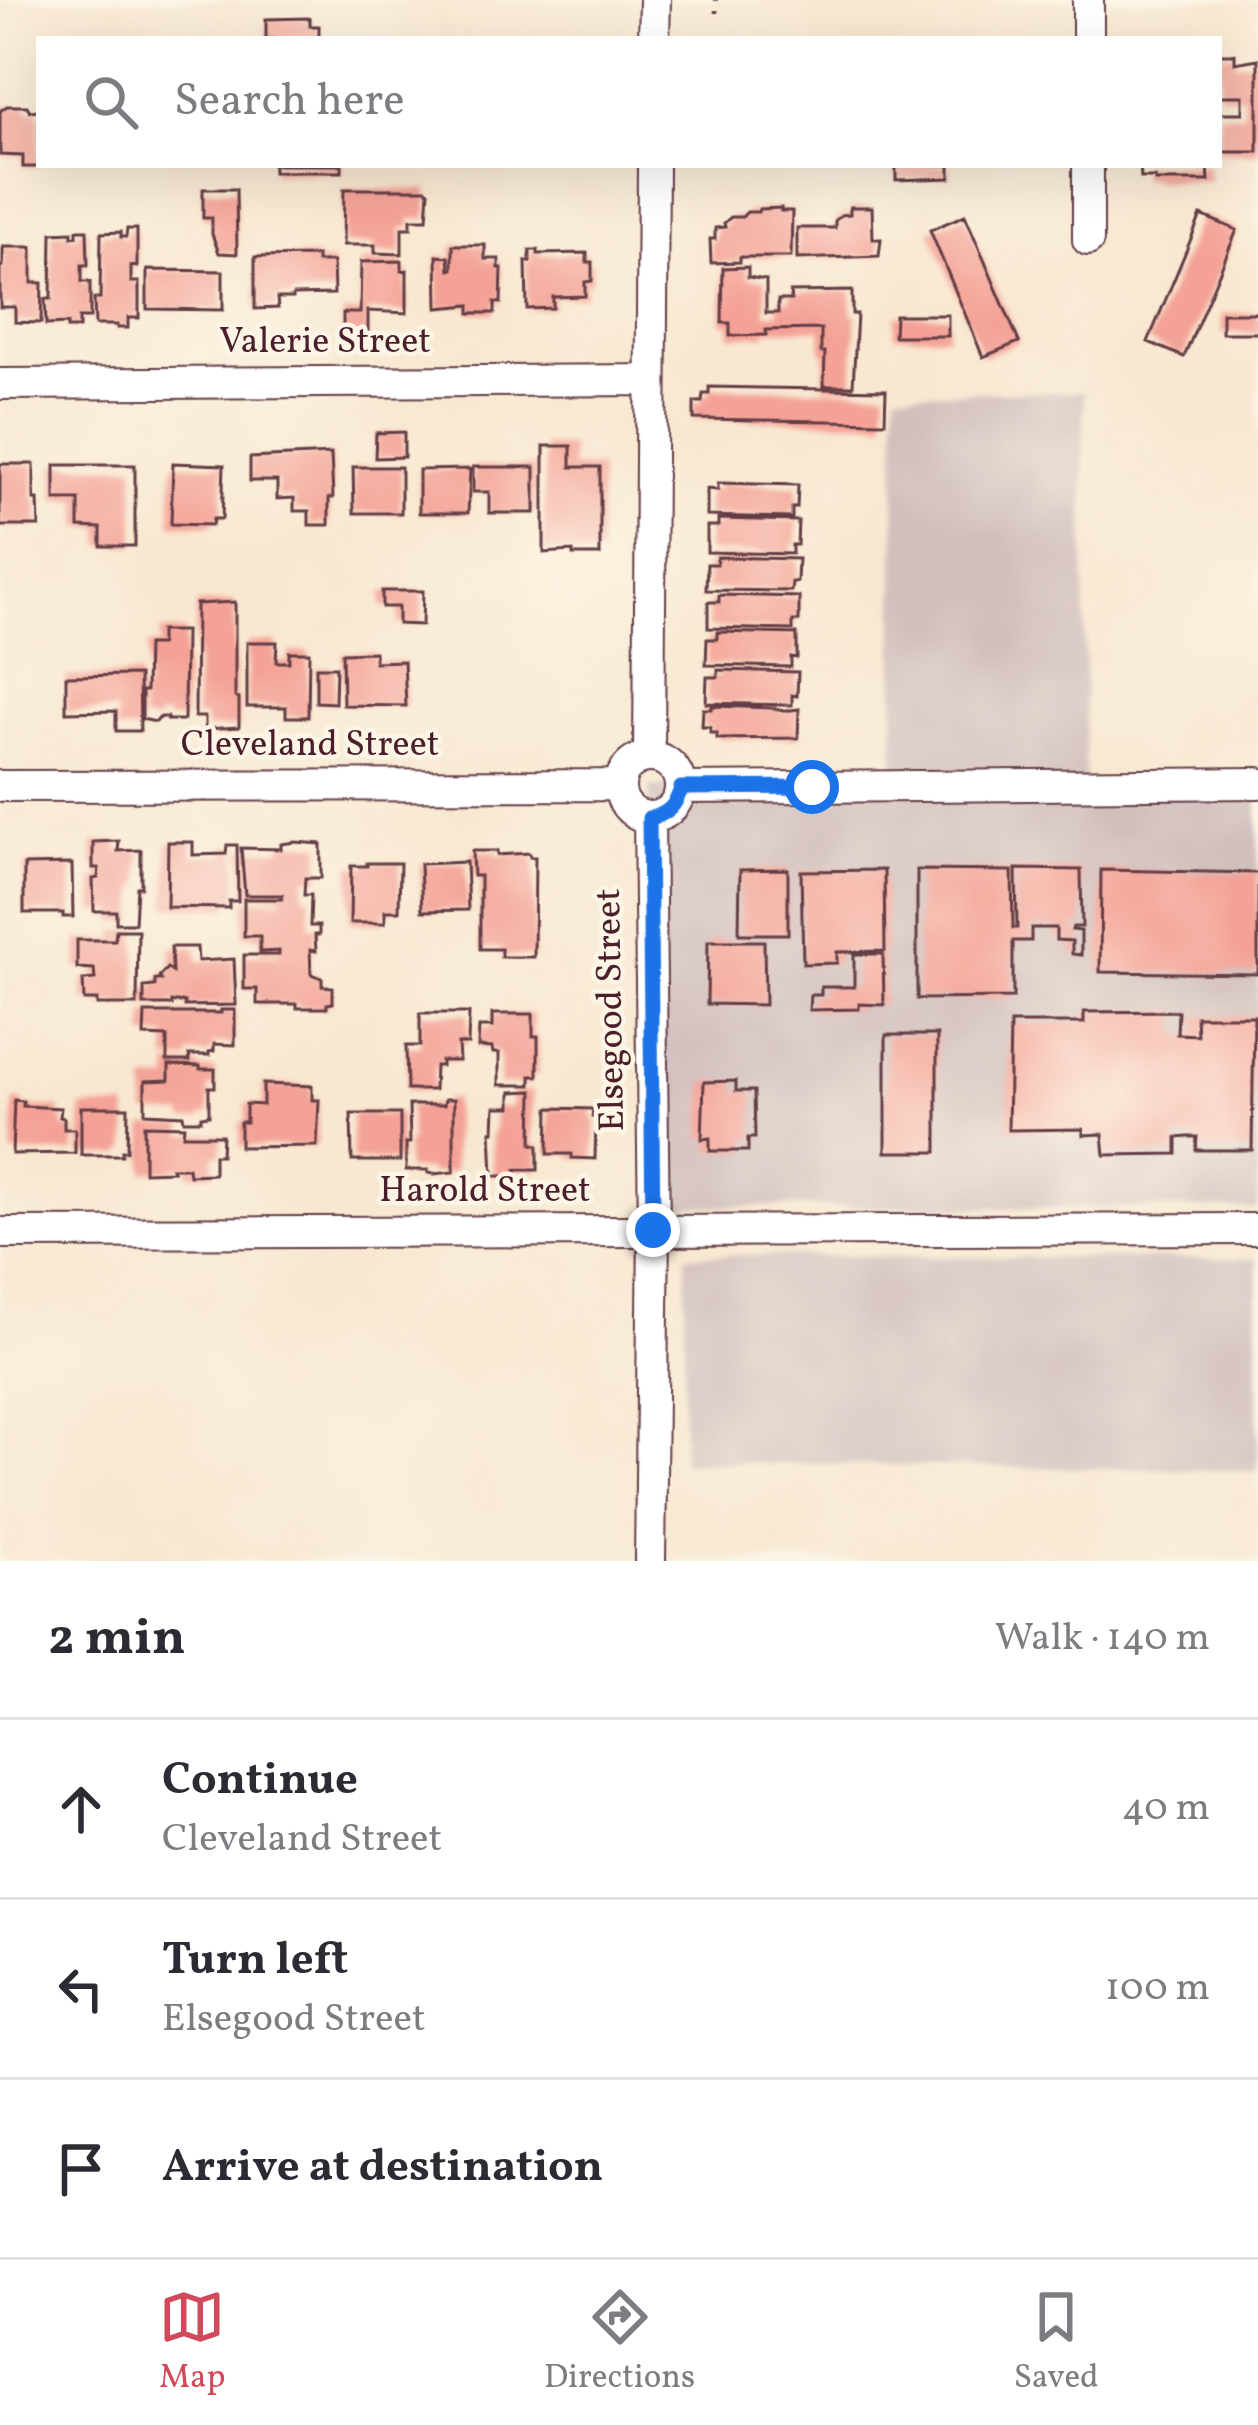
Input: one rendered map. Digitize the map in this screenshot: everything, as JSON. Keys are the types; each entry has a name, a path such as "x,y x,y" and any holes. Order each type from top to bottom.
{"street":[{"path":"654,36 655,0"},
{"path":"1088,0 1088,36"},
{"path":"649,757 653,168"},
{"path":"1088,168 1088,240"},
{"name":"Valerie Street","path":"0,383 651,380"},
{"path":"649,757 672,765 681,788 671,809 649,818 627,807 620,784 629,765 649,757"},
{"path":"681,788 1258,783"},
{"name":"Cleveland Street","path":"0,786 620,784"},
{"name":"Elsegood Street","path":"649,818 650,1561"},
{"name":"Harold Street","path":"0,1233 1258,1229"}],"path":[{"path":"716,0 716,13"}],"shaded area":[{"path":"896,392 1084,392 1085,781 1258,778 1258,1209 672,1206 649,787 894,785"},
{"path":"686,1255 1258,1259 1258,1471 682,1462"}],"building":[{"path":"310,18 310,26 319,26 319,36 266,36 266,19"},
{"path":"1222,54 1235,54 1235,63 1258,59 1258,152 1222,152 1222,113 1243,113 1243,96 1222,96"},
{"path":"7,106 36,110 36,167 23,167 23,156 0,155 0,111"},
{"path":"273,168 342,168 342,172 273,172"},
{"path":"896,168 950,168 950,178 896,180"},
{"path":"1140,168 1208,168 1209,181 1155,181 1141,178"},
{"path":"203,189 236,189 237,254 219,253 212,218 203,218"},
{"path":"344,189 426,189 427,219 411,219 411,228 402,228 402,254 375,253 375,245 343,245"},
{"path":"850,207 872,207 873,239 881,239 879,256 797,259 797,228 835,228 841,215 850,214"},
{"path":"792,211 791,257 740,257 740,262 711,263 710,239 715,239 715,228 747,212"},
{"path":"965,215 1019,342 983,357 930,230"},
{"path":"1201,215 1237,230 1184,357 1148,342"},
{"path":"127,229 137,229 137,267 131,266 131,282 139,282 139,318 128,318 128,328 95,325 101,233 121,232 126,237"},
{"path":"77,230 87,230 88,265 82,265 82,282 90,282 90,318 79,318 79,328 46,325 52,233 72,232 72,237"},
{"path":"453,245 485,245 485,259 499,259 501,303 495,302 495,313 470,313 470,305 438,308 437,256 449,257 453,269"},
{"path":"3,247 32,247 32,283 42,283 41,323 15,322 15,307 0,307"},
{"path":"530,250 587,253 592,281 585,282 585,296 553,297 553,308 527,309"},
{"path":"317,256 317,262 333,262 334,294 277,298 278,308 255,309 255,257"},
{"path":"402,261 402,271 407,270 407,313 368,311 368,338 343,337 343,313 360,313 361,262"},
{"path":"748,267 748,277 766,280 766,313 778,313 778,300 791,300 790,292 852,291 852,314 857,314 853,386 824,386 821,329 730,336 730,323 722,323 723,268"},
{"path":"147,270 223,271 223,310 147,309"},
{"path":"1222,313 1258,313 1258,333 1222,333"},
{"path":"895,315 948,315 948,336 894,336"},
{"path":"709,387 886,390 885,422 694,419 694,402 702,402"},
{"path":"404,432 404,457 375,458 376,433"},
{"path":"544,446 571,446 571,467 600,467 600,555 544,553"},
{"path":"331,454 329,525 309,525 309,511 294,511 294,498 277,499 277,481 250,481 250,458"},
{"path":"173,463 224,465 222,519 213,519 212,525 171,524"},
{"path":"0,464 34,464 39,526 0,526"},
{"path":"55,465 135,465 135,546 101,546 101,528 79,527 79,500 55,500"},
{"path":"353,467 401,467 401,513 354,513"},
{"path":"473,467 535,467 535,513 489,513 489,492 473,492"},
{"path":"470,469 468,513 419,513 419,470"},
{"path":"718,483 798,485 797,508 792,508 792,518 707,516 707,489 718,490"},
{"path":"718,519 798,521 797,545 792,545 792,554 707,552 707,526 718,526"},
{"path":"717,557 798,559 797,582 792,582 791,591 706,590 707,564 717,564"},
{"path":"382,591 423,591 422,625 398,624 398,607 382,607"},
{"path":"719,595 799,597 799,621 793,621 793,630 708,628 708,602 719,602"},
{"path":"235,602 239,727 205,729 205,717 195,717 196,604"},
{"path":"160,631 185,631 184,720 142,719 147,645 160,645"},
{"path":"717,632 797,634 797,658 791,657 791,667 706,665 707,639 717,639"},
{"path":"247,642 277,642 276,662 289,662 289,652 309,652 308,717 286,717 286,707 247,707"},
{"path":"375,652 375,662 404,661 406,706 343,705 342,653"},
{"path":"316,667 336,667 335,703 316,702"},
{"path":"718,670 798,672 797,696 792,695 792,705 706,703 707,677 718,677"},
{"path":"139,675 140,731 116,731 116,711 66,712 66,676"},
{"path":"703,709 799,709 798,738 717,739 710,727 702,727"},
{"path":"119,841 118,851 141,850 135,923 116,923 116,911 94,911 93,879 98,878 99,868 93,868 93,842"},
{"path":"168,842 193,842 193,855 226,854 227,845 237,845 238,901 229,901 229,908 167,907"},
{"path":"281,844 321,844 321,878 305,878 304,895 311,895 310,926 319,926 316,951 310,950 311,974 322,978 322,986 333,987 333,1003 327,1008 257,1004 257,989 244,989 244,955 279,955 279,951 260,952 260,936 244,936 244,899 282,899 282,895 245,895 241,848 281,849"},
{"path":"472,851 535,857 534,957 501,957 501,949 480,949 480,876 473,876"},
{"path":"466,862 468,910 422,911 420,864"},
{"path":"400,863 399,911 385,911 385,923 350,923 351,866"},
{"path":"72,864 73,917 24,913 24,865"},
{"path":"788,869 788,934 739,934 740,870"},
{"path":"1016,869 1081,870 1082,927 1072,930 1081,931 1081,955 1072,954 1072,941 1056,940 1056,928 1031,928 1031,941 1013,941 1013,998 917,999 917,870 1012,871 1013,928 1017,928"},
{"path":"884,870 885,951 837,952 837,963 803,964 801,871"},
{"path":"1101,870 1258,873 1258,974 1100,972"},
{"path":"116,930 138,930 137,1005 97,1005 97,1000 84,1000 83,980 95,979 94,969 77,968 77,940 115,940"},
{"path":"708,941 764,941 765,1005 707,1004"},
{"path":"171,947 197,947 198,961 234,959 236,1005 144,1005 144,987 155,986 167,968 172,972"},
{"path":"854,954 883,954 884,1005 809,1010 810,995 821,995 821,987 854,987"},
{"path":"235,1010 235,1045 214,1044 209,1055 167,1061 167,1037 144,1036 145,1013"},
{"path":"1178,1011 1177,1034 1197,1035 1196,1016 1254,1016 1252,1150 1196,1150 1197,1137 1188,1137 1177,1138 1177,1154 1105,1155 1103,1134 1083,1135 1083,1129 1008,1130 1010,1023 1084,1023 1084,1012"},
{"path":"420,1013 469,1013 468,1044 458,1044 459,1061 441,1061 441,1066 435,1066 434,1090 407,1090 406,1046 420,1046"},
{"path":"492,1014 533,1014 538,1076 531,1076 531,1085 499,1085 499,1053 478,1047 479,1027 492,1027"},
{"path":"886,1035 937,1035 937,1152 886,1152"},
{"path":"169,1065 215,1069 215,1087 209,1087 209,1115 184,1120 183,1115 145,1113 145,1081 169,1080"},
{"path":"736,1081 736,1091 754,1091 755,1138 748,1138 748,1151 710,1151 710,1138 702,1139 704,1082"},
{"path":"263,1084 312,1086 312,1100 319,1100 317,1146 240,1147 246,1104 263,1105"},
{"path":"533,1091 532,1144 538,1145 538,1170 493,1176 495,1107 511,1107 511,1092"},
{"path":"445,1099 454,1099 454,1172 406,1170 409,1105 444,1105"},
{"path":"14,1100 23,1101 23,1106 61,1108 64,1129 75,1129 75,1153 12,1154"},
{"path":"81,1107 128,1107 127,1151 81,1155"},
{"path":"549,1108 593,1109 595,1159 548,1154"},
{"path":"351,1114 400,1114 400,1161 352,1161"},
{"path":"144,1125 184,1126 183,1135 222,1135 221,1155 214,1155 214,1174 189,1175 188,1168 144,1172"}],"route":[{"path":"653,1230 649,818 671,809 681,788 812,787"}]}
